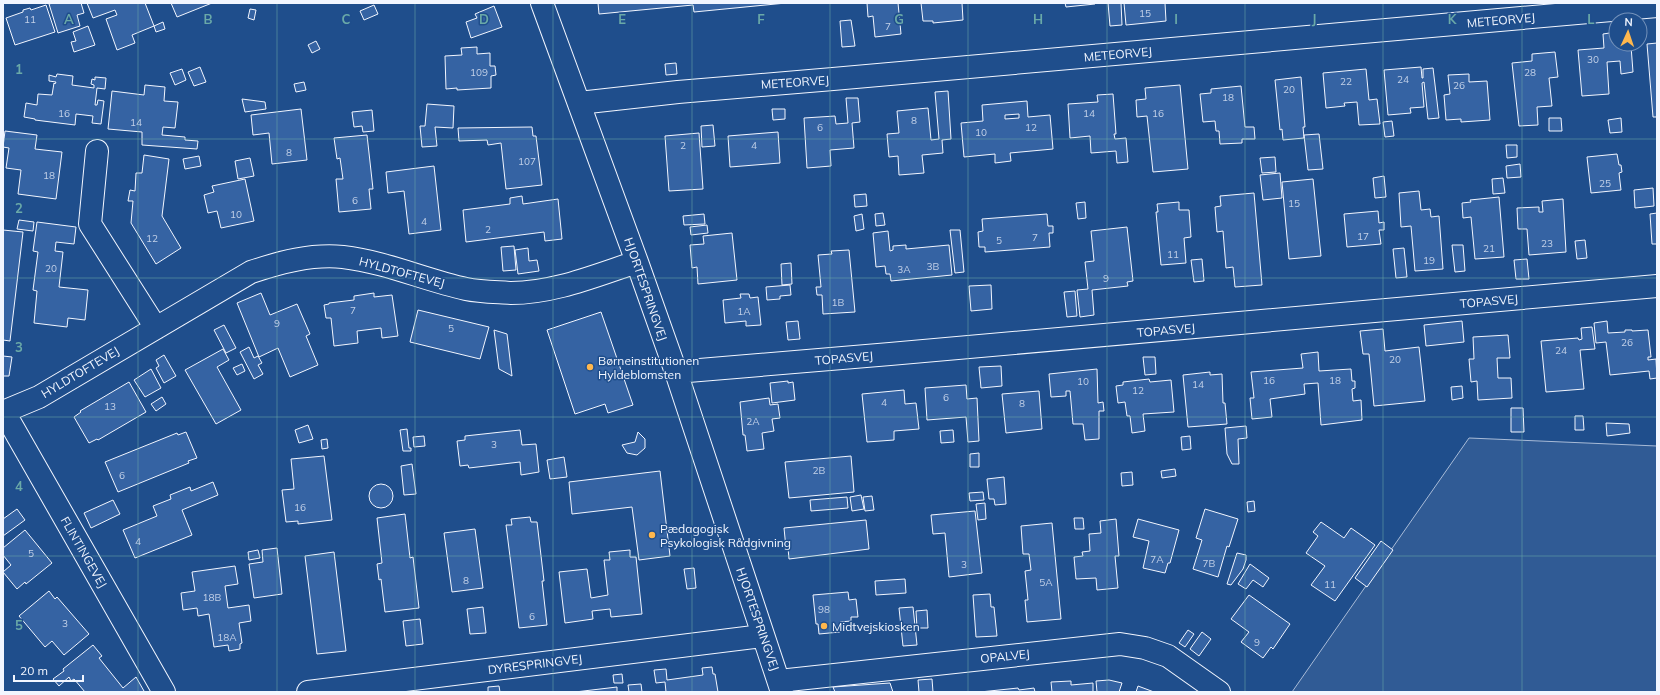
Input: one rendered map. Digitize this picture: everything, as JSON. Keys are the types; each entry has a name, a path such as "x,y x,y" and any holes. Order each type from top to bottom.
{"street":[{"name":"HJORTESPRINGVEJ","path":"542,3 676,372 762,636 781,686"},
{"name":"METEORVEJ","path":"579,103 678,92 1657,6"},
{"path":"97,151 90,224 156,328"},
{"name":"HYLDTOFTEVEJ","path":"3,412 39,397 251,272 281,262 311,257 342,257 373,262 467,289 512,293 549,290 637,262"},
{"name":"TOPASVEJ","path":"676,372 945,350 1657,286"},
{"name":"FLINTINGEVEJ","path":"3,412 164,692"},
{"name":"DYRESPRINGVEJ","path":"308,692 762,636"},
{"name":"OPALVEJ","path":"781,686 1120,644 1145,648 1168,656 1220,692"}],"shaded area":[{"path":"1469,438 1657,446 1657,692 1292,692"}],"building":[{"path":"81,3 84,13 77,15 80,26 58,33 49,4"},
{"path":"87,3 145,3 154,26 132,35 135,43 117,50 106,19 117,15 115,10 93,18"},
{"path":"171,3 212,3 177,17"},
{"path":"598,3 786,3 694,12 693,5 599,14"},
{"path":"867,3 898,3 901,34 875,37 873,16 868,17"},
{"path":"921,3 962,3 963,20 933,23 933,21 923,21"},
{"path":"1065,3 1095,3 1095,4 1066,7"},
{"path":"1108,3 1121,3 1122,25 1110,26"},
{"path":"1124,3 1165,3 1166,21 1126,25"},
{"path":"46,5 55,32 15,45 6,18 23,12 23,10 30,8 31,10"},
{"path":"374,5 378,14 364,20 360,11"},
{"path":"494,6 502,27 471,38 466,22 477,18 475,14"},
{"path":"250,9 256,10 254,20 248,18"},
{"path":"851,20 855,46 842,47 840,21"},
{"path":"163,22 165,29 156,32 154,26"},
{"path":"88,26 95,45 74,52 71,42 76,41 73,32"},
{"path":"1608,33 1608,52 1631,52 1633,72 1621,74 1620,61 1607,62 1609,94 1582,96 1578,50 1604,48 1603,34"},
{"path":"316,41 320,49 312,53 308,45"},
{"path":"1657,43 1657,117 1653,117 1648,44"},
{"path":"477,47 477,54 490,53 490,66 495,66 496,75 491,76 491,88 457,90 457,88 446,89 445,56 462,55 461,48"},
{"path":"1555,52 1558,77 1549,78 1552,106 1537,107 1538,125 1519,126 1512,63 1532,61 1532,54"},
{"path":"676,63 677,74 666,75 665,64"},
{"path":"200,67 206,82 194,86 188,72"},
{"path":"1421,67 1422,78 1423,69 1433,68 1439,118 1428,119 1424,82 1422,83 1424,107 1410,108 1411,113 1388,115 1384,70"},
{"path":"182,69 186,80 175,85 170,73"},
{"path":"1366,69 1369,100 1377,99 1380,124 1359,125 1357,102 1344,103 1345,106 1326,108 1323,73"},
{"path":"57,74 73,76 72,85 94,88 94,85 91,84 92,79 95,80 95,77 106,78 105,89 97,88 95,105 97,105 98,100 104,101 101,124 92,123 93,116 76,114 75,125 35,120 24,117 26,103 37,105 38,94 52,95 54,83 55,84 56,82 49,81 49,75 56,77"},
{"path":"1469,74 1469,82 1487,81 1490,120 1461,122 1461,119 1446,120 1444,95 1450,94 1448,75"},
{"path":"1301,77 1305,127 1303,127 1304,138 1283,140 1282,129 1280,130 1275,80"},
{"path":"304,82 306,90 296,92 294,84"},
{"path":"145,85 165,87 164,101 178,102 175,128 163,127 162,135 185,137 185,140 198,141 197,149 142,145 142,132 108,129 112,91 144,95"},
{"path":"1180,85 1188,169 1153,172 1147,116 1137,117 1136,100 1146,99 1145,88"},
{"path":"1241,86 1245,127 1254,127 1255,139 1242,139 1242,143 1220,144 1219,131 1216,131 1215,121 1203,122 1200,94 1211,93 1211,89"},
{"path":"948,91 951,139 942,140 943,153 922,155 924,173 899,175 898,156 889,157 887,134 899,133 897,111 928,108 931,140 939,139 935,92"},
{"path":"1113,94 1116,134 1114,134 1115,139 1126,138 1128,162 1117,163 1116,151 1091,153 1090,136 1070,138 1068,104 1098,102 1097,95"},
{"path":"846,98 858,98 860,122 852,123 854,148 830,150 831,166 807,168 804,118 835,116 836,124 848,123"},
{"path":"242,99 265,102 266,109 245,112"},
{"path":"1027,101 1028,117 1050,115 1053,149 1010,153 1011,161 995,163 995,154 964,157 961,123 983,121 982,105","holes":["1019,114 1019,118 1005,119 1005,115"]},
{"path":"427,104 454,106 453,128 435,127 437,146 422,147 420,126 425,126"},
{"path":"301,109 307,160 272,164 269,133 253,135 251,115"},
{"path":"772,109 785,109 785,119 773,120"},
{"path":"372,110 374,131 363,132 362,126 354,127 352,112"},
{"path":"1549,118 1561,118 1562,131 1549,131"},
{"path":"1621,118 1622,132 1610,133 1608,120"},
{"path":"1392,121 1394,136 1385,137 1383,122"},
{"path":"713,125 715,146 702,147 701,126"},
{"path":"532,127 533,136 536,136 542,185 506,189 501,143 488,145 487,140 459,141 458,128"},
{"path":"5,131 37,135 35,149 62,152 56,199 18,194 21,170 6,168 9,148 3,147"},
{"path":"778,132 780,163 730,167 728,136"},
{"path":"699,133 703,189 669,191 665,136"},
{"path":"1319,134 1323,169 1308,170 1304,135"},
{"path":"367,135 373,189 369,189 371,209 339,212 336,179 343,179 340,158 337,159 334,138"},
{"path":"1506,145 1517,145 1517,157 1507,158"},
{"path":"1617,154 1622,172 1619,173 1621,190 1591,193 1587,157"},
{"path":"144,155 169,159 162,216 181,248 156,264 131,223 133,201 128,201 130,190 135,191 136,173 142,173"},
{"path":"199,156 201,166 185,169 183,159"},
{"path":"1275,157 1276,172 1262,173 1260,158"},
{"path":"250,158 254,176 238,179 235,161"},
{"path":"1520,164 1521,177 1507,178 1506,166"},
{"path":"434,166 441,230 409,234 404,191 388,193 386,172"},
{"path":"1280,173 1282,198 1263,200 1260,175"},
{"path":"1384,176 1386,197 1375,198 1373,178"},
{"path":"1503,178 1505,193 1493,194 1492,179"},
{"path":"245,179 254,221 221,228 217,211 208,213 204,195 214,192 212,186"},
{"path":"1313,179 1321,256 1289,259 1282,182"},
{"path":"1653,188 1654,206 1635,208 1634,190"},
{"path":"1419,191 1421,210 1430,209 1431,217 1439,216 1443,269 1415,271 1411,226 1401,227 1399,193"},
{"path":"1254,193 1262,285 1235,287 1233,267 1226,268 1223,231 1217,232 1215,207 1221,206 1220,196"},
{"path":"866,194 867,206 855,207 854,195"},
{"path":"522,196 523,204 558,199 562,239 545,241 544,232 466,242 463,210 510,204 510,198"},
{"path":"1499,197 1504,257 1475,259 1471,217 1463,218 1462,203 1471,202 1470,200"},
{"path":"1563,199 1566,252 1529,255 1527,229 1518,229 1517,208 1539,207 1539,212 1543,212 1542,201"},
{"path":"1085,202 1086,218 1078,219 1076,203"},
{"path":"1179,202 1179,210 1189,210 1191,237 1184,238 1186,263 1161,265 1156,212 1158,212 1157,204"},
{"path":"1378,211 1379,223 1384,222 1384,230 1379,230 1381,244 1347,247 1344,214"},
{"path":"883,213 885,225 876,226 875,214"},
{"path":"1657,213 1657,244 1652,244 1650,214"},
{"path":"704,214 705,224 684,225 683,216"},
{"path":"862,214 864,229 856,231 854,216"},
{"path":"1047,214 1048,226 1053,226 1053,233 1049,233 1050,247 985,252 985,247 979,247 978,232 983,231 982,219"},
{"path":"19,220 34,222 33,231 17,229"},
{"path":"37,222 76,227 74,244 56,242 55,251 63,252 59,287 88,290 85,320 68,318 67,327 34,323 37,291 33,290 38,252 33,251"},
{"path":"707,225 708,233 691,235 690,227"},
{"path":"1127,227 1133,281 1127,282 1128,286 1092,290 1094,315 1080,317 1077,290 1088,289 1085,262 1094,261 1091,231"},
{"path":"3,230 23,232 10,341 3,340"},
{"path":"950,230 960,230 964,272 955,273"},
{"path":"888,231 890,251 893,250 893,246 906,245 906,249 949,245 952,275 891,281 890,274 886,274 885,266 876,267 873,233"},
{"path":"732,233 737,280 698,284 697,267 692,268 690,245 704,244 703,236"},
{"path":"1585,240 1587,258 1577,259 1575,241"},
{"path":"1452,245 1463,245 1465,271 1455,272"},
{"path":"514,246 516,270 503,271 501,247"},
{"path":"528,248 529,261 537,260 539,271 518,274 515,250"},
{"path":"1404,248 1407,277 1396,278 1393,249"},
{"path":"849,250 855,312 823,314 822,295 817,295 816,287 821,287 818,255 832,254 831,251"},
{"path":"1202,259 1204,281 1194,282 1191,260"},
{"path":"1527,259 1529,279 1516,279 1514,260"},
{"path":"791,263 792,284 782,285 781,264"},
{"path":"790,285 791,295 780,296 780,299 767,300 766,287"},
{"path":"991,285 992,309 971,311 969,286"},
{"path":"1075,291 1077,316 1067,317 1064,292"},
{"path":"261,293 270,315 297,304 310,334 306,336 318,365 290,377 278,348 259,357 237,303"},
{"path":"374,293 374,297 392,295 398,336 382,338 381,328 357,331 358,343 334,346 331,318 326,318 324,305 354,300 354,296"},
{"path":"740,294 749,294 750,298 758,297 761,325 746,326 746,321 725,323 723,300 741,298"},
{"path":"418,310 489,327 480,359 410,342"},
{"name":"Børneinstitutionen Hyldeblomsten","path":"601,312 633,405 608,413 605,404 575,414 547,330"},
{"path":"798,321 800,339 788,340 786,322"},
{"path":"1462,321 1464,342 1426,346 1424,325"},
{"path":"1607,321 1608,333 1625,332 1625,330 1648,330 1651,357 1648,357 1648,360 1656,359 1657,378 1650,379 1649,371 1610,375 1606,342 1596,343 1594,323"},
{"path":"224,325 236,348 226,353 214,330"},
{"path":"1592,327 1595,349 1580,350 1584,389 1546,392 1541,341 1578,338 1579,340 1582,339 1581,328"},
{"path":"1383,329 1385,351 1419,347 1425,401 1374,406 1369,354 1363,354 1360,331"},
{"path":"494,330 507,334 512,376 499,369"},
{"path":"1508,335 1510,358 1497,358 1498,378 1511,378 1512,398 1478,400 1477,381 1471,382 1469,359 1474,359 1473,337"},
{"path":"249,347 254,358 258,356 262,363 258,365 263,374 254,379 240,352"},
{"path":"223,349 229,360 217,367 241,410 216,424 185,370"},
{"path":"1318,352 1319,371 1351,369 1352,381 1355,381 1355,388 1352,389 1353,401 1361,400 1362,420 1321,425 1318,383 1304,384 1305,394 1270,399 1272,417 1252,419 1250,398 1254,398 1251,372 1303,368 1301,354"},
{"path":"164,355 176,376 164,383 156,368 159,366 156,360"},
{"path":"3,356 12,357 9,376 3,376"},
{"path":"1143,357 1155,357 1156,374 1145,375"},
{"path":"242,364 245,371 237,375 233,368"},
{"path":"1001,366 1002,386 981,388 979,367"},
{"path":"151,369 161,388 145,397 134,380"},
{"path":"1097,369 1098,403 1103,402 1104,411 1099,411 1099,439 1085,440 1083,424 1073,424 1070,391 1066,391 1066,396 1051,397 1049,374"},
{"path":"1210,372 1210,375 1222,374 1223,403 1225,403 1227,424 1188,427 1183,375"},
{"path":"1149,379 1150,382 1171,380 1174,412 1143,414 1145,431 1132,433 1130,416 1127,416 1125,402 1118,403 1116,386 1123,385 1123,382"},
{"path":"788,381 788,383 793,382 795,400 772,403 770,383"},
{"path":"129,382 146,412 98,440 97,439 89,443 74,417 81,412 80,411"},
{"path":"966,385 967,399 977,398 979,441 968,442 966,417 927,420 925,388"},
{"path":"1462,386 1463,398 1452,400 1451,387"},
{"path":"904,390 905,404 916,403 919,429 894,431 894,440 867,442 862,394"},
{"path":"1039,391 1042,429 1006,433 1002,394"},
{"path":"162,397 166,404 156,411 151,404"},
{"path":"769,398 770,405 778,404 780,418 772,419 774,431 762,433 764,449 747,451 745,435 743,435 740,402"},
{"path":"1511,408 1523,408 1524,432 1511,432"},
{"path":"1575,416 1583,416 1584,430 1575,430"},
{"path":"1606,423 1629,424 1630,433 1607,436"},
{"path":"308,425 313,439 299,443 295,430"},
{"path":"1246,426 1247,438 1238,439 1239,464 1232,464 1227,454 1225,428"},
{"path":"407,429 409,448 411,448 411,451 403,451 400,430"},
{"path":"520,430 522,445 536,444 539,472 521,475 520,462 469,468 468,465 460,466 457,441 465,440 465,436"},
{"path":"953,430 954,442 941,443 940,431"},
{"path":"186,432 197,458 188,461 189,463 118,492 105,462 177,433 178,435"},
{"path":"638,432 645,439 645,448 637,455 627,453 622,445 635,442"},
{"path":"424,436 425,446 414,447 413,437"},
{"path":"1190,436 1191,449 1182,450 1181,437"},
{"path":"327,439 328,448 322,449 321,440"},
{"path":"979,453 979,467 970,467 970,454"},
{"path":"324,456 332,520 298,524 298,521 286,522 282,490 294,489 291,459"},
{"path":"851,456 854,492 789,498 785,462"},
{"path":"564,457 567,477 550,479 547,460"},
{"path":"412,464 416,494 404,495 401,466"},
{"path":"1175,469 1176,476 1162,478 1161,471"},
{"name":"Pædagogisk Psykologisk Rådgivning","path":"660,471 670,556 639,560 632,507 572,514 569,482"},
{"path":"1132,472 1133,485 1122,486 1121,473"},
{"path":"1004,477 1006,504 995,505 994,499 989,499 987,479"},
{"path":"213,482 218,495 182,510 192,535 135,558 123,530 157,516 153,506 171,499 170,495 190,487 191,491"},
{"path":"381,484 389,488 393,496 389,504 381,508 373,504 369,496 373,488"},
{"path":"983,492 984,500 970,501 969,493"},
{"path":"861,495 864,509 852,511 850,497"},
{"path":"872,496 874,510 865,511 863,497"},
{"path":"847,497 848,508 811,511 810,500"},
{"path":"113,500 120,514 91,528 84,513"},
{"path":"1254,501 1255,511 1248,512 1247,502"},
{"path":"985,503 986,519 978,520 976,504"},
{"path":"17,509 25,520 3,536 3,519"},
{"path":"1205,509 1238,519 1229,547 1227,546 1218,577 1193,569 1202,540 1196,538"},
{"path":"975,511 982,573 949,577 945,533 933,534 931,515"},
{"path":"405,514 410,558 413,557 419,608 385,612 381,579 379,580 377,564 382,563 377,518"},
{"path":"530,517 531,522 537,522 544,581 542,581 547,625 519,628 506,525 512,525 511,519"},
{"path":"1074,518 1083,518 1084,529 1075,529"},
{"path":"1116,519 1119,556 1115,556 1118,588 1097,590 1096,578 1076,579 1074,557 1083,556 1082,552 1090,551 1089,534 1101,533 1100,521"},
{"path":"1138,519 1179,530 1170,563 1168,563 1165,573 1143,568 1149,541 1133,537"},
{"path":"866,520 869,549 789,559 788,548 786,548 784,528"},
{"path":"1321,522 1344,538 1351,528 1375,545 1335,601 1311,585 1325,566 1306,553 1318,536 1313,532"},
{"path":"1052,523 1061,619 1027,622 1025,600 1028,600 1025,571 1031,570 1029,554 1023,554 1021,526"},
{"path":"475,529 483,588 452,592 444,533"},
{"path":"25,530 52,563 26,584 25,582 17,589 3,572 11,565 3,555 3,548"},
{"path":"1381,541 1393,550 1367,587 1355,578"},
{"path":"277,548 282,594 254,598 249,564 263,562 262,550"},
{"path":"258,550 260,558 249,560 248,552"},
{"path":"630,550 630,557 636,557 642,614 611,617 610,609 592,611 593,619 565,623 559,572 587,569 591,598 608,595 604,560 610,560 609,552"},
{"path":"334,552 346,651 317,654 305,556"},
{"path":"1237,553 1246,555 1246,560 1243,569 1231,585 1227,584"},
{"path":"1250,564 1269,578 1263,587 1253,580 1246,589 1238,584"},
{"path":"235,566 238,584 225,586 228,608 249,605 251,621 239,623 242,643 240,644 240,649 229,651 228,645 214,647 209,614 198,616 197,608 183,610 181,593 195,591 192,572"},
{"path":"694,568 696,588 687,589 684,569"},
{"path":"905,579 906,593 876,595 875,581"},
{"path":"49,591 55,599 57,597 89,634 64,655 52,641 45,647 19,616"},
{"path":"848,592 849,600 856,599 858,617 851,617 851,621 840,622 840,632 819,634 818,624 816,624 813,595"},
{"path":"990,594 991,607 994,607 997,636 976,637 973,595"},
{"path":"1249,595 1290,624 1273,649 1271,647 1263,658 1241,642 1249,632 1231,619"},
{"path":"483,607 486,633 470,634 467,609"},
{"path":"913,607 917,645 903,646 899,608"},
{"path":"927,610 928,628 917,628 916,611"},
{"path":"420,619 423,644 406,646 403,621"},
{"path":"1188,630 1194,634 1185,647 1179,643"},
{"path":"1202,632 1211,639 1199,656 1190,649"},
{"path":"93,645 102,656 99,658 123,688 136,677 144,691 85,692 74,679 71,681 69,677 59,686 53,679"},
{"path":"712,667 713,674 715,674 718,692 666,692 665,682 656,683 654,670 666,669 667,680 703,675 702,668"},
{"path":"622,674 623,683 614,683 613,675"},
{"path":"932,679 933,692 919,692 918,680"},
{"path":"1109,680 1122,683 1119,692 1097,692 1096,681"},
{"path":"1071,681 1071,685 1093,683 1093,692 1052,692 1051,682"},
{"path":"890,683 893,692 835,692 833,687"},
{"path":"641,684 642,692 629,692 628,685"},
{"path":"499,686 500,692 488,692 488,687"},
{"path":"1138,686 1154,692 1136,692"},
{"path":"617,687 617,692 575,692"},
{"path":"1018,688 1019,690 1034,688 1035,692 980,692"}],"place":[{"name":"Børneinstitutionen Hyldeblomsten","path":"590,367"},
{"name":"Pædagogisk Psykologisk Rådgivning","path":"652,535"},
{"name":"Midtvejskiosken","path":"824,626"}]}
